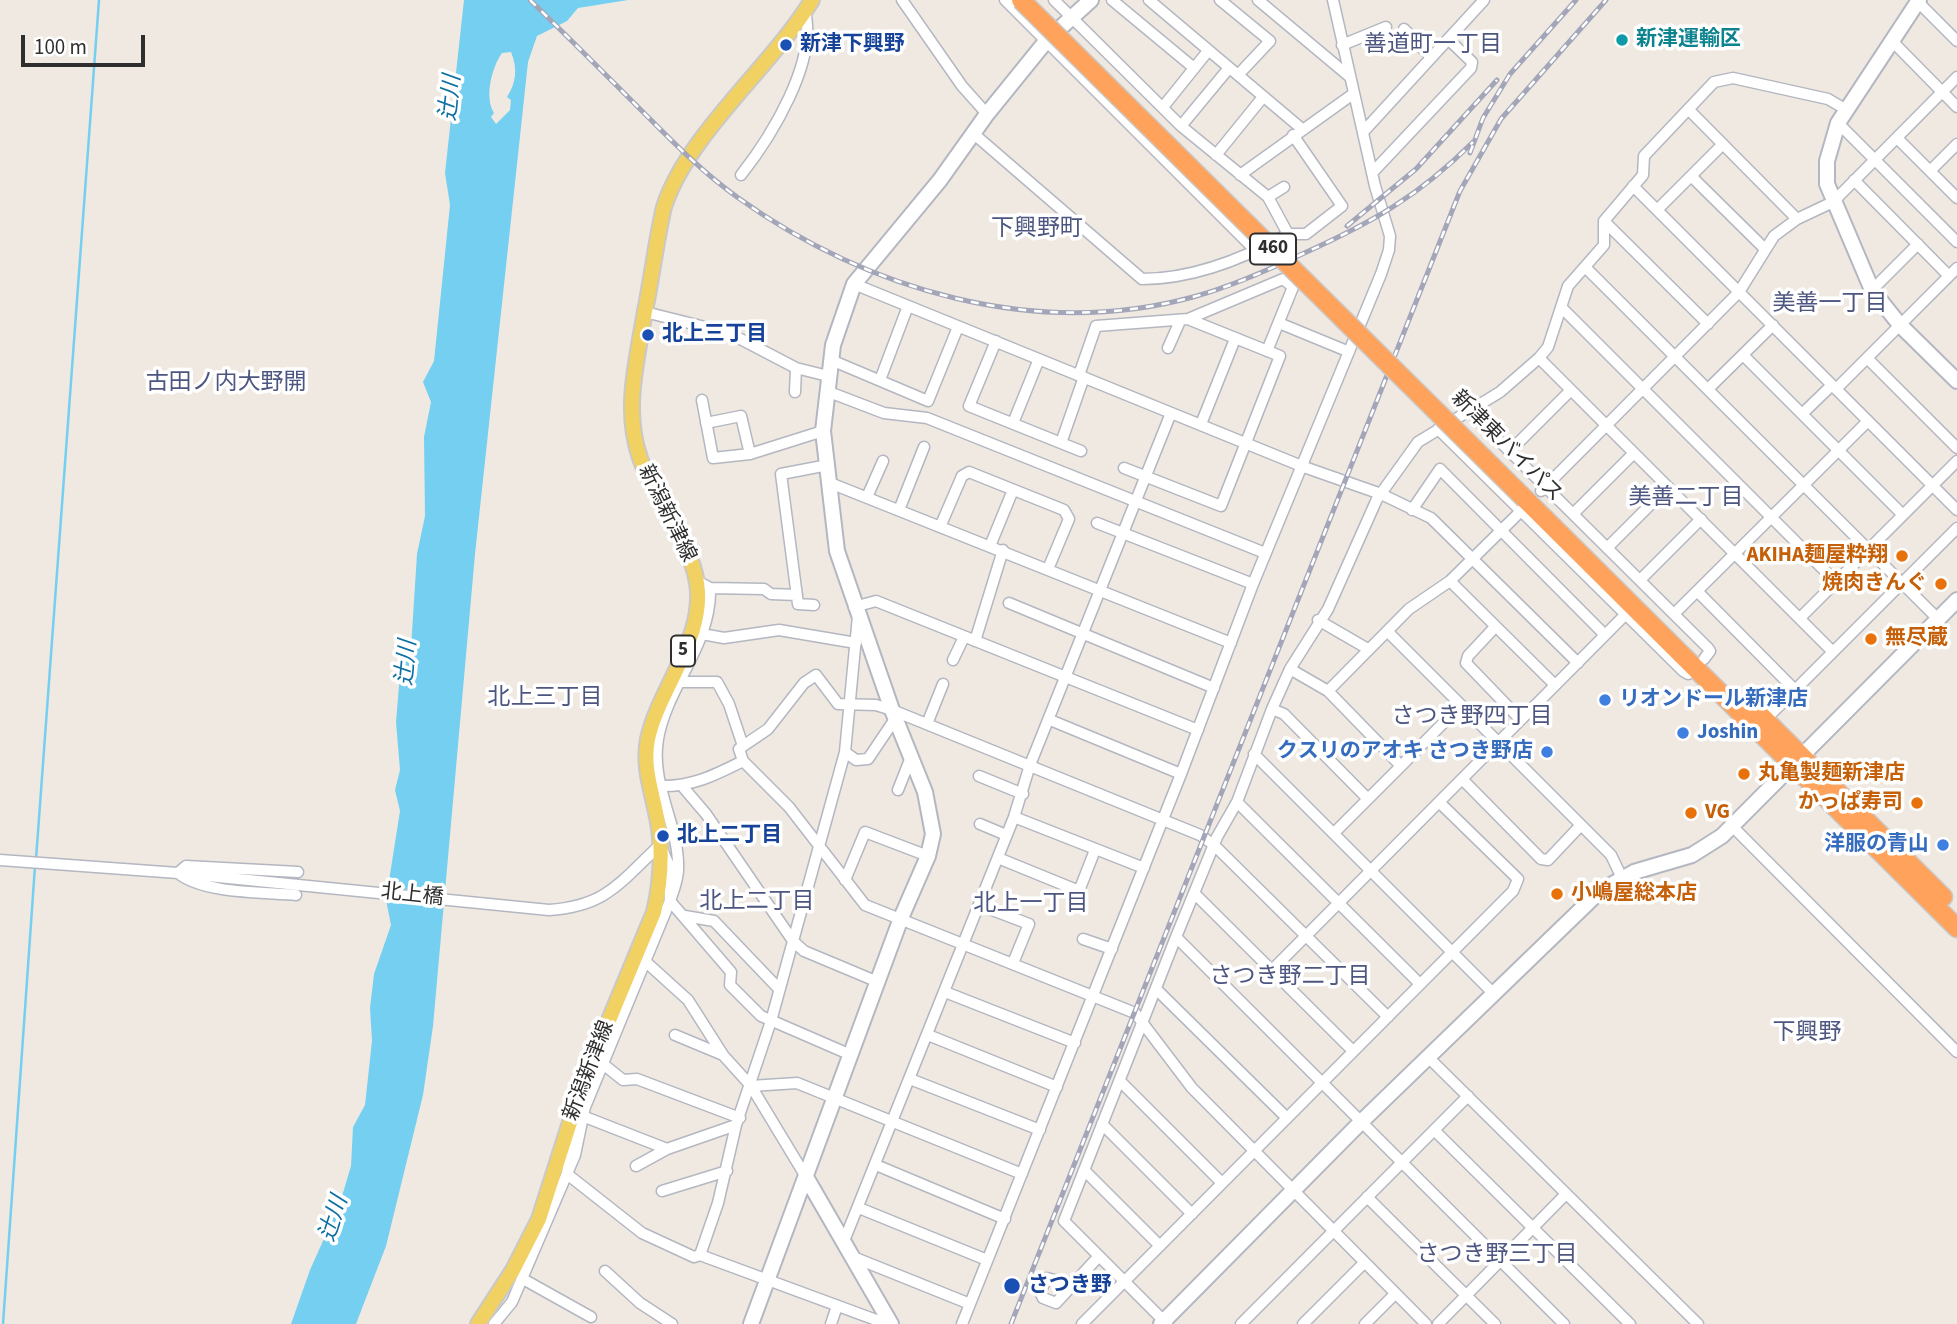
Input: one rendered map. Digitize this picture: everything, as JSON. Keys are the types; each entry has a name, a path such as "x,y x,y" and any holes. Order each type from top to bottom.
{"highway":[{"name":"新津東バイパス","path":"1021,0 1700,663 1957,928"},
{"name":"新津東バイパス","path":"1037,0 1531,498"},
{"name":"新津東バイパス","path":"1796,760 1957,911"}],"main road":[{"name":"新潟新津線","path":"478,1324 513,1270 539,1219 654,912 661,882 660,842 649,785 648,740 697,612 703,584 647,476 634,436 631,397 659,227 670,189 693,153 809,6"}],"street":[{"path":"901,0 962,86 987,114"},
{"path":"1005,0 1257,252"},
{"path":"1054,0 1181,126 1268,197 1288,234"},
{"path":"751,1324 901,918 928,856 933,834 925,792 836,551 823,431 831,360 855,284 1047,40 1091,0"},
{"path":"1112,0 1194,68"},
{"path":"974,134 1142,279 1193,272 1257,252 1288,234 1306,234 1342,206 1297,132 1263,97 1149,0"},
{"path":"1220,0 1270,41 1238,75"},
{"path":"1258,0 1351,77"},
{"path":"962,1324 1163,821 1252,584 1304,467 1347,351 1390,250 1386,214 1372,173 1333,0"},
{"path":"1364,131 1484,0"},
{"path":"1957,41 1918,1 1845,109 1827,161 1827,184 1833,202 1872,290 1900,325 1957,381"},
{"path":"741,175 755,157 779,114 806,55 810,30 809,6"},
{"path":"1342,45 1386,27"},
{"path":"1404,29 1431,57"},
{"path":"1372,173 1471,68 1472,62 1448,39"},
{"path":"1892,41 1957,107"},
{"path":"1163,107 1208,51"},
{"path":"1181,126 1229,68"},
{"path":"1328,691 1409,609 1450,580 1708,324 1739,292 1774,236 1797,219 1833,202 1957,77"},
{"path":"1845,109 1828,99 1734,78 1714,82 1644,156 1643,175 1604,221 1604,245 1568,286 1548,347 1539,358 1500,392 1418,442 1381,495 1328,609 1318,620 1290,669 1237,802 1214,845 1175,937 1064,1221 1164,1323 1361,1122 1430,1059 1585,904 1622,878 1692,855 1713,844 1957,600"},
{"path":"1240,175 1353,94"},
{"path":"1216,155 1263,97"},
{"path":"1688,109 1797,219"},
{"path":"1838,123 1957,242"},
{"path":"1897,138 1957,198"},
{"path":"1657,210 1723,144"},
{"path":"1930,171 1957,144"},
{"path":"1691,176 1765,249"},
{"path":"1802,414 1867,358 1953,272 1918,244 1854,180"},
{"path":"1633,186 1957,510"},
{"path":"1268,197 1284,187"},
{"path":"1604,221 1708,324"},
{"path":"1872,290 1918,244"},
{"path":"1586,267 1938,619"},
{"path":"1061,443 1096,326 1184,320 1283,279 1293,287 1266,351"},
{"path":"855,284 1304,467 1381,495 1431,518 1578,663"},
{"path":"880,380 908,306"},
{"path":"1561,307 1836,582"},
{"path":"645,312 729,333 796,368 828,376"},
{"path":"1124,468 1221,506 1280,356 1184,320"},
{"path":"1168,348 1184,320"},
{"path":"1279,323 1347,351"},
{"path":"1708,389 1773,325"},
{"path":"831,360 928,401 958,327"},
{"path":"1201,424 1235,339"},
{"path":"996,341 969,405 1081,451"},
{"path":"1743,355 1903,515"},
{"path":"1539,358 1833,652"},
{"path":"1867,358 1957,448"},
{"path":"1013,423 1039,359"},
{"path":"795,392 796,368"},
{"path":"1510,451 1571,390"},
{"path":"829,392 884,412 927,418 1265,553"},
{"path":"702,400 713,458 750,454 823,431"},
{"path":"1438,429 1531,498 1626,614 1688,674 1710,652 1708,649 1573,514 1531,498 1510,451 1468,410"},
{"path":"844,1241 998,858 1023,794 1030,765 1102,591 1123,531 1171,413"},
{"path":"706,423 741,415 750,454"},
{"path":"1674,614 1868,421"},
{"path":"899,510 924,447"},
{"path":"1573,514 1634,453"},
{"path":"867,497 883,461"},
{"path":"1800,618 1957,461"},
{"path":"814,605 798,604 781,474 828,465"},
{"path":"1412,510 1417,498 1440,469 1605,635"},
{"path":"940,527 962,476 969,471 1064,510 1069,519 1048,569"},
{"path":"830,482 1231,643"},
{"path":"1607,548 1668,487"},
{"path":"990,546 1013,489"},
{"path":"1640,580 1701,519"},
{"path":"1097,523 1252,584"},
{"path":"1772,713 1957,528"},
{"path":"975,641 1003,550"},
{"path":"1450,580 1555,685"},
{"path":"494,1324 513,1302 567,1174 573,1129 585,1107 670,901 678,870 655,767 658,736 702,634 710,606 703,584 764,589 771,594 797,594"},
{"path":"1697,591 1795,690"},
{"path":"856,611 876,601 1198,730"},
{"path":"1009,603 1214,688"},
{"path":"700,1255 821,848 845,752 856,643 856,611"},
{"path":"1272,970 1626,614"},
{"path":"1318,620 1368,649"},
{"path":"1495,627 1468,656 1466,663 1520,719"},
{"path":"702,634 723,638 779,630 856,643"},
{"path":"1387,631 1611,855 1622,878"},
{"path":"953,660 964,637"},
{"path":"1290,669 1328,691 1401,766"},
{"path":"1388,1017 1214,845 1200,835 876,705 838,704 816,675 804,683 768,729 739,749 743,761 789,807 865,905 1135,1013 1143,1020 1192,1088 1426,1324"},
{"path":"681,682 717,682 730,704 743,746"},
{"path":"927,724 943,684"},
{"path":"1334,833 1461,705"},
{"path":"1272,709 1284,714 1368,799"},
{"path":"845,752 856,760 868,759 894,714"},
{"path":"1049,719 1181,774"},
{"path":"1254,754 1494,994"},
{"path":"898,790 911,757"},
{"path":"660,786 683,787 743,761"},
{"path":"979,776 1023,794"},
{"path":"1462,780 1541,859 1548,860 1581,825"},
{"path":"660,786 660,842 669,865 670,901 731,972 730,985 761,1016 851,1055"},
{"path":"683,787 706,814 793,942 804,951 878,982"},
{"path":"1237,802 1420,984"},
{"path":"1082,1324 1513,891 1518,879 1440,803"},
{"path":"1014,817 1144,868"},
{"path":"980,824 1006,835"},
{"path":"1732,826 1957,1052"},
{"path":"845,880 865,832 928,856"},
{"name":"北上橋","path":"178,873 549,910 588,904 607,894 660,842"},
{"path":"998,858 1079,891 1095,850"},
{"path":"0,860 178,873 186,879 225,889 296,895"},
{"path":"178,873 186,866 298,872"},
{"path":"1194,893 1353,1051"},
{"path":"979,905 1029,924 1013,962"},
{"path":"685,916 714,921 779,989"},
{"path":"1175,937 1564,1324"},
{"path":"1083,939 1112,949"},
{"path":"646,962 688,1000 723,1055 751,1086 844,1241 887,1324"},
{"path":"1156,989 1287,1118"},
{"path":"945,992 1075,1043"},
{"path":"675,1035 723,1055"},
{"path":"928,1035 1057,1087"},
{"path":"1430,1059 1698,1324"},
{"path":"603,1064 623,1080 637,1079 738,1121"},
{"path":"910,1079 1040,1130"},
{"path":"1120,1081 1222,1183"},
{"path":"751,1086 797,1083 1022,1174"},
{"path":"1241,1324 1468,1096"},
{"path":"578,1118 667,1149"},
{"path":"636,1166 667,1149 738,1121"},
{"path":"1102,1124 1192,1214"},
{"path":"1434,1130 1630,1324"},
{"path":"876,1165 1005,1219"},
{"path":"1084,1170 1160,1246"},
{"path":"662,1191 727,1171"},
{"path":"567,1174 642,1233 694,1257 700,1255 887,1324"},
{"path":"1437,1324 1566,1194"},
{"path":"1367,1197 1495,1324"},
{"path":"859,1208 987,1260"},
{"path":"1074,1285 1099,1256"},
{"path":"852,1257 970,1304"},
{"path":"1303,1324 1364,1263"},
{"path":"606,1271 640,1303 672,1324"},
{"path":"523,1279 591,1317"},
{"path":"1365,1324 1395,1294"},
{"path":"831,1324 837,1306"}],"water":[{"name":"辻川","path":"464,0 628,0 578,8 567,21 537,36 528,62 475,554 433,1026 423,1095 386,1246 356,1324 291,1324 310,1270 340,1203 351,1166 353,1127 365,1105 372,1041 370,1008 374,974 391,925 386,900 400,811 395,790 400,770 396,722 400,674 411,648 417,554 425,516 424,437 431,402 423,382 434,361 450,205 445,173","holes":["511,52 515,76 507,97 511,100 510,110 496,124 491,117 494,113 490,99 492,74 502,53"]}],"waterway":[{"path":"36,859 99,0"},
{"path":"3,1324 35,866"}],"railway":[{"path":"530,0 700,167 737,197 787,230 841,258 897,281 954,298 1014,309 1073,313 1133,309 1193,297 1234,284 1371,220 1433,178 1473,142"},
{"path":"1470,153 1483,118 1510,74 1576,0"},
{"path":"1011,1324 1460,191 1501,119 1606,0"},
{"path":"1347,226 1416,169 1497,80"}],"place":[{"name":"新津運輸区","path":"1622,40"},
{"name":"新津下興野","path":"786,45"},
{"name":"北上三丁目","path":"648,335"},
{"name":"AKIHA麺屋粋翔","path":"1902,556"},
{"name":"焼肉きんぐ","path":"1941,584"},
{"name":"無尽蔵","path":"1871,639"},
{"name":"リオンドール新津店","path":"1605,700"},
{"name":"Joshin","path":"1683,733"},
{"name":"クスリのアオキ さつき野店","path":"1547,752"},
{"name":"丸亀製麺新津店","path":"1744,774"},
{"name":"かっぱ寿司","path":"1917,803"},
{"name":"VG","path":"1691,813"},
{"name":"北上二丁目","path":"663,836"},
{"name":"洋服の青山","path":"1943,845"},
{"name":"小嶋屋総本店","path":"1557,894"},
{"name":"さつき野","path":"1012,1286"}],"district":[{"name":"善道町一丁目","path":"1433,46"},
{"name":"下興野町","path":"1037,230"},
{"name":"美善一丁目","path":"1830,305"},
{"name":"古田ノ内大野開","path":"226,384"},
{"name":"美善二丁目","path":"1686,499"},
{"name":"北上三丁目","path":"545,699"},
{"name":"さつき野四丁目","path":"1472,718"},
{"name":"北上二丁目","path":"757,903"},
{"name":"北上一丁目","path":"1031,905"},
{"name":"さつき野二丁目","path":"1290,978"},
{"name":"下興野","path":"1807,1034"},
{"name":"さつき野三丁目","path":"1497,1256"}]}
